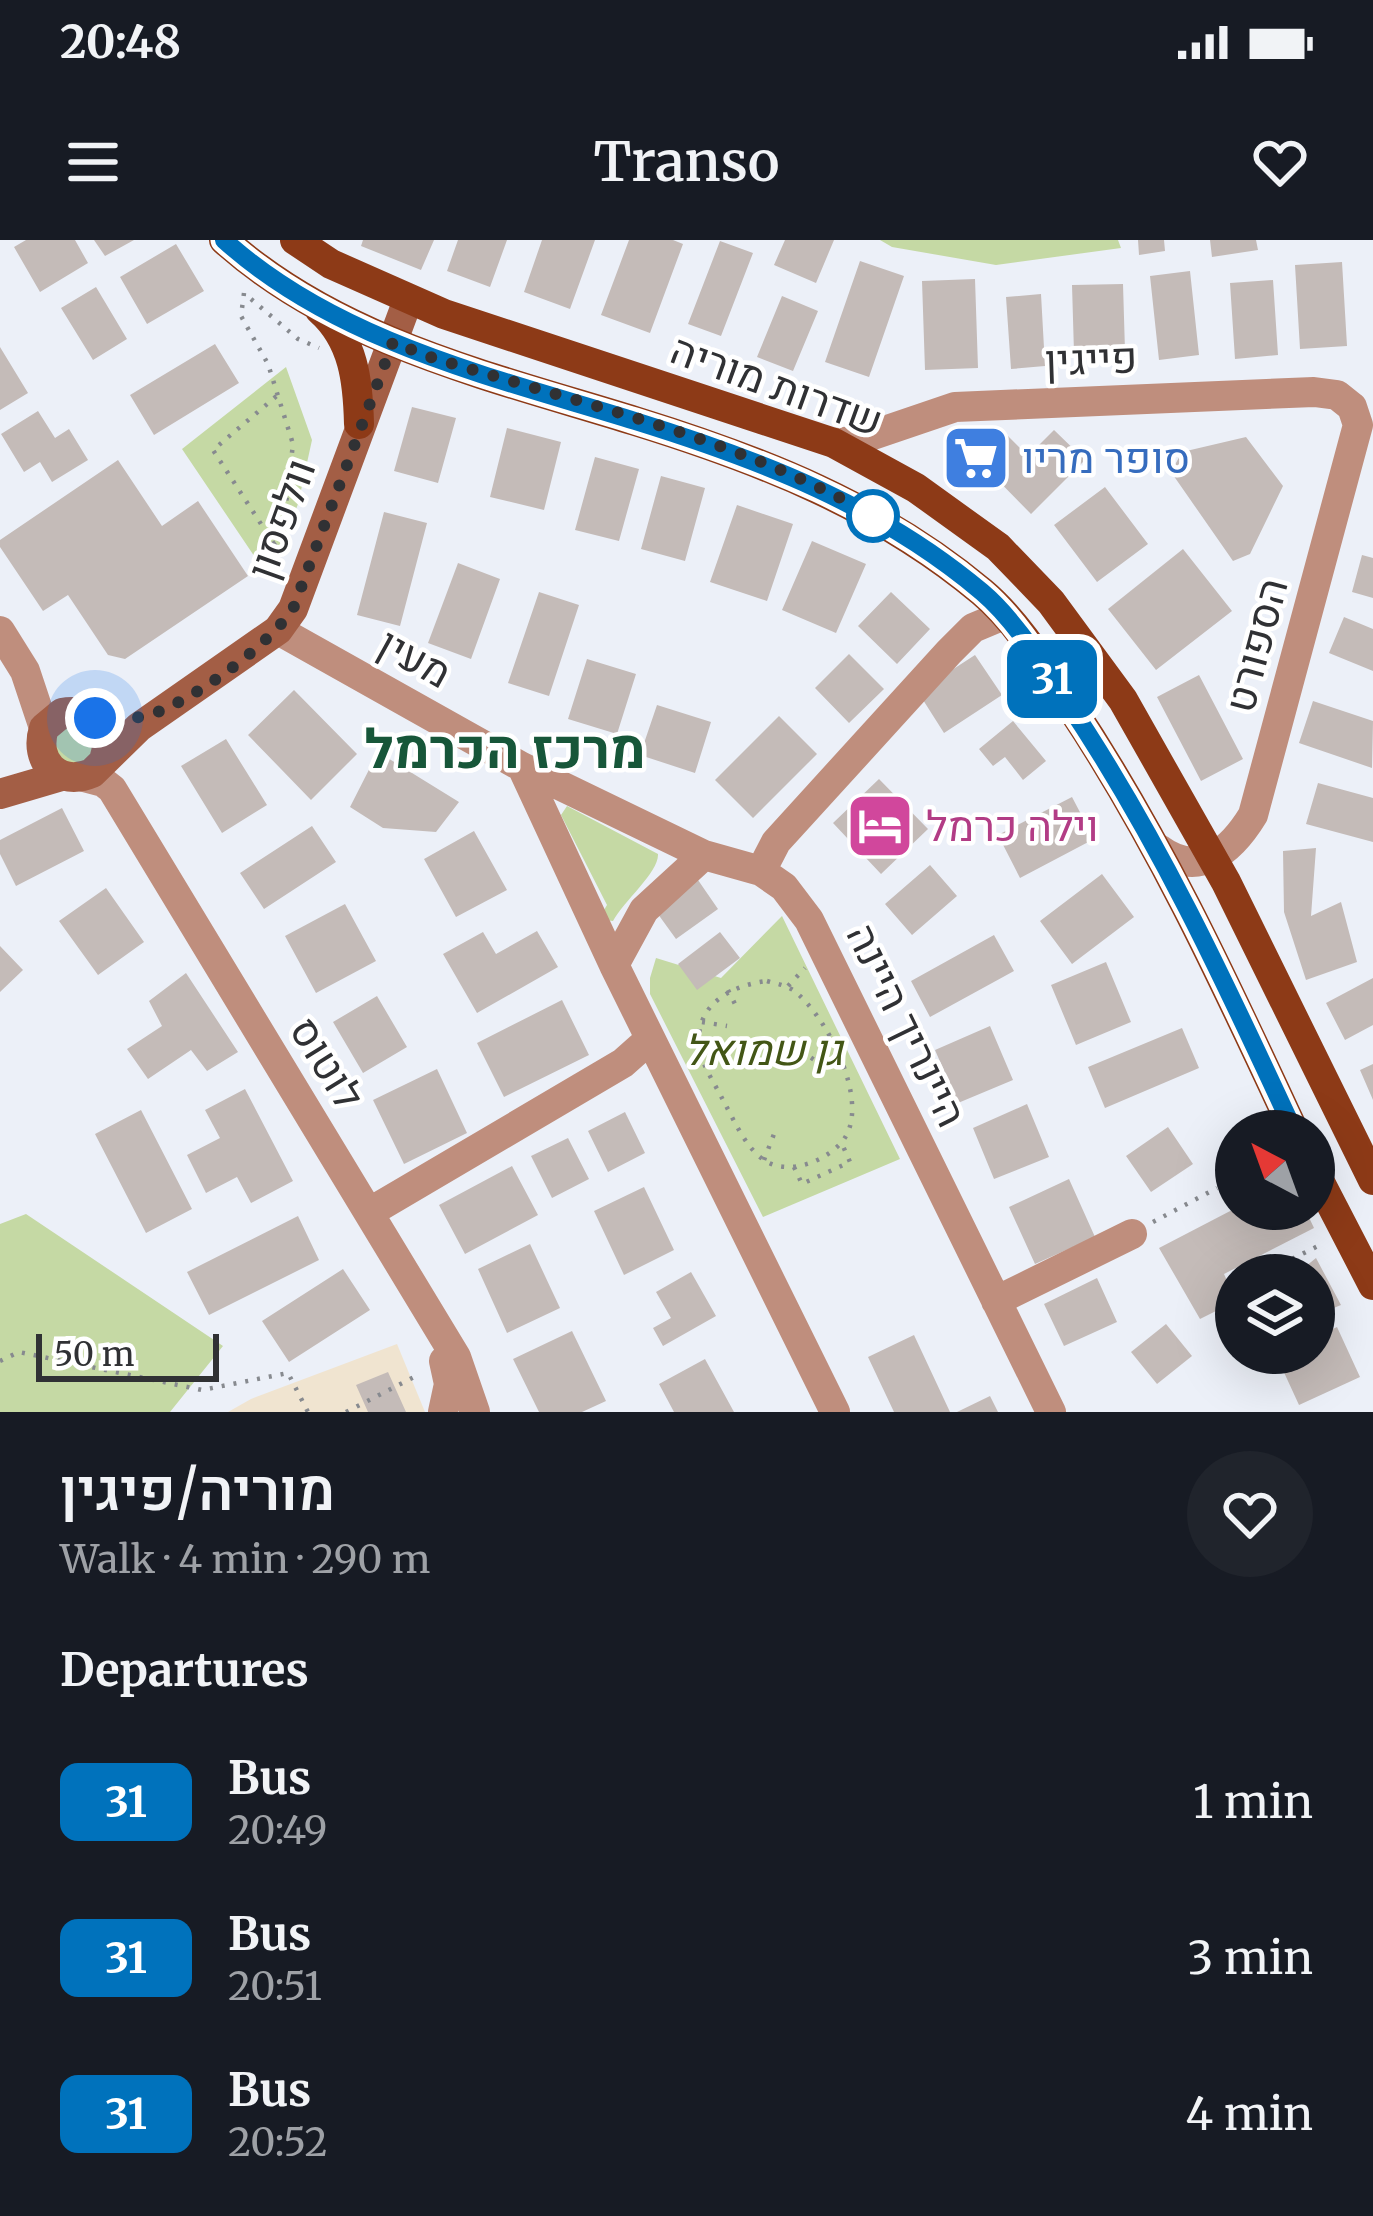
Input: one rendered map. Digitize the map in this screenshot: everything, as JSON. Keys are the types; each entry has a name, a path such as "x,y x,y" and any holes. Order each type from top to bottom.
{"main road":[{"name":"שדרות מוריה","path":"224,240 266,276 311,302 424,355 736,452 795,475 910,539 984,594 1081,722 1159,849 1284,1110"},
{"name":"שדרות מוריה","path":"295,240 331,264 408,300 835,443 878,465 998,547 1051,602 1123,700 1213,859 1373,1180"},
{"path":"311,302 330,319 348,348 359,424"},
{"path":"1335,1213 1373,1286"}],"street":[{"name":"וולפסון","path":"83,771 278,630 293,609 408,300"},
{"name":"פייגין","path":"835,443 855,441 955,406 1314,392 1362,399"},
{"name":"הספורט","path":"1213,859 1242,832 1262,788 1362,399"},
{"path":"761,871 776,842 949,652 983,621 1004,615"},
{"name":"מעין","path":"278,630 522,767 704,855"},
{"path":"0,631 25,671 45,762 83,771"},
{"path":"4,792 83,771 107,738 84,714 25,671"},
{"name":"וולפסון","path":"84,714 137,718 160,711"},
{"path":"4,792 42,740 51,719 84,714"},
{"path":"522,767 835,1412"},
{"name":"לוטוס","path":"83,771 112,789 370,1212 476,1412"},
{"path":"1159,849 1184,863 1213,859"},
{"path":"614,964 644,910 704,855"},
{"name":"היינריך היינה","path":"704,855 761,871 784,886 808,920 1051,1412"},
{"path":"370,1212 623,1064 650,1039"},
{"path":"996,1301 1132,1234"},
{"path":"443,1412 450,1359"}],"path":[{"path":"244,293 241,316 263,352 293,444 286,504 274,544"},
{"path":"279,394 213,450 292,566"},
{"path":"767,981 788,986 799,995 848,1077 854,1110 842,1143 820,1160 794,1167 764,1160 746,1142 700,1054 702,1022 728,990 767,981"},
{"path":"728,990 738,1010"},
{"path":"702,1022 727,1026"},
{"path":"801,1051 825,1067"},
{"path":"764,1160 774,1134"},
{"path":"794,1167 802,1184 850,1162 842,1143"},
{"path":"1132,1234 1215,1190"},
{"path":"1301,1254 1315,1247"},
{"path":"0,1361 19,1352 202,1390 288,1372 308,1412"},
{"path":"346,1412 450,1359"}],"shaded area":[{"path":"397,1344 425,1412 228,1412 251,1399"}],"green space":[{"path":"880,240 1118,240 1121,248 996,265 892,247"},
{"path":"286,367 312,440 298,504 269,578 182,449"},
{"path":"61,724 92,727 95,758 67,769 50,744"},
{"path":"567,806 658,854 653,869 613,921 601,915 607,905 561,815"},
{"name":"גן שמואל","path":"782,916 900,1159 763,1217 650,994 650,978 656,958 721,978"},
{"path":"26,1214 223,1346 170,1412 0,1412 0,1224"}],"building":[{"path":"26,240 75,240 88,263 40,292 14,247"},
{"path":"94,240 134,240 105,256"},
{"path":"363,240 434,240 421,270 361,246"},
{"path":"458,240 507,240 490,287 447,271"},
{"path":"542,240 595,240 570,309 524,292"},
{"path":"629,240 683,244 650,333 601,315"},
{"path":"785,240 834,240 816,283 774,265"},
{"path":"1138,240 1164,240 1165,251 1139,255"},
{"path":"1210,240 1256,240 1258,250 1212,257"},
{"path":"720,241 753,253 721,336 688,324"},
{"path":"176,244 204,291 147,324 120,277"},
{"path":"860,261 904,276 869,377 825,362"},
{"path":"1342,262 1347,346 1300,349 1295,265"},
{"path":"1190,271 1199,355 1159,360 1150,276"},
{"path":"975,279 978,368 925,370 922,281"},
{"path":"1273,280 1278,355 1235,359 1230,283"},
{"path":"1123,284 1125,351 1074,353 1072,285"},
{"path":"96,287 127,339 93,360 61,308"},
{"path":"1041,294 1045,366 1011,369 1006,297"},
{"path":"782,296 818,311 793,371 757,357"},
{"path":"215,344 239,383 154,435 130,395"},
{"path":"0,347 28,393 0,410"},
{"path":"412,407 456,418 438,483 394,471"},
{"path":"38,411 55,438 69,429 88,460 52,482 40,462 24,472 1,434"},
{"path":"507,428 561,442 544,510 490,497"},
{"path":"1054,430 1085,460 1031,514 976,458 1003,431 1028,456"},
{"path":"1246,437 1283,486 1250,554 1233,561 1171,472 1182,452"},
{"path":"595,457 639,469 619,541 575,530"},
{"path":"118,460 162,526 198,501 248,576 125,659 108,655 68,595 43,611 0,547 0,540"},
{"path":"661,476 705,488 685,561 641,549"},
{"path":"1105,487 1148,544 1097,582 1054,525"},
{"path":"737,505 793,524 767,601 710,582"},
{"path":"384,512 427,523 400,626 357,615"},
{"path":"812,541 866,564 836,633 782,610"},
{"path":"1183,549 1232,611 1156,670 1108,609"},
{"path":"1362,555 1373,558 1373,598 1352,592"},
{"path":"458,563 500,579 471,659 428,643"},
{"path":"539,592 579,605 549,696 508,683"},
{"path":"891,592 930,629 897,664 858,626"},
{"path":"1344,617 1373,629 1373,671 1329,653"},
{"path":"849,654 884,689 849,723 815,688"},
{"path":"975,655 1002,695 944,733 918,692"},
{"path":"587,659 636,674 617,734 568,719"},
{"path":"1199,675 1243,759 1201,781 1157,697"},
{"path":"294,690 357,754 311,800 248,735"},
{"path":"1313,701 1373,721 1372,768 1299,743"},
{"path":"657,705 711,722 695,773 640,755"},
{"path":"779,716 817,754 753,818 715,780"},
{"path":"1013,721 1046,761 1023,780 1005,757 993,766 979,749"},
{"path":"226,739 267,805 222,833 181,766"},
{"path":"378,752 459,802 436,832 383,828 350,807"},
{"name":"וילה כרמל","path":"879,779 928,829 881,874 833,823"},
{"path":"1318,783 1373,798 1373,842 1306,824"},
{"path":"1072,797 1094,839 1020,878 998,835"},
{"path":"62,808 84,851 16,886 0,854 0,840"},
{"path":"312,826 336,862 264,909 240,873"},
{"path":"474,831 507,890 456,917 424,859"},
{"path":"1316,848 1311,916 1341,902 1357,962 1306,980 1284,912 1283,851"},
{"path":"930,865 957,896 912,935 885,904"},
{"path":"1102,874 1134,917 1072,964 1040,921"},
{"path":"698,880 718,909 676,939 655,910"},
{"path":"106,888 144,942 98,975 59,921"},
{"path":"345,904 376,961 316,993 285,936"},
{"path":"537,931 558,967 477,1013 443,954 483,932 496,954"},
{"path":"720,932 740,958 697,990 678,964"},
{"path":"994,935 1014,971 930,1017 911,981"},
{"path":"0,946 23,970 0,992"},
{"path":"1106,962 1131,1022 1076,1045 1051,985"},
{"path":"186,973 238,1052 207,1071 191,1050 148,1079 127,1049 162,1026 149,1001"},
{"path":"1373,978 1373,1025 1345,1040 1326,1003"},
{"path":"377,996 407,1047 363,1073 333,1022"},
{"path":"562,1000 589,1055 504,1097 477,1043"},
{"path":"990,1026 1013,1080 958,1103 935,1050"},
{"path":"1182,1028 1199,1068 1105,1108 1088,1067"},
{"path":"1373,1064 1373,1100 1360,1070"},
{"path":"437,1069 467,1133 404,1164 373,1100"},
{"path":"245,1089 293,1181 251,1203 237,1177 206,1193 187,1155 220,1138 205,1110"},
{"path":"1027,1104 1049,1157 994,1179 973,1128"},
{"path":"141,1110 192,1209 146,1233 95,1134"},
{"path":"625,1112 645,1153 608,1172 588,1131"},
{"path":"1168,1127 1193,1164 1151,1192 1126,1156"},
{"path":"568,1138 589,1179 552,1198 531,1156"},
{"path":"512,1166 538,1215 465,1254 439,1205"},
{"path":"1069,1179 1095,1237 1035,1264 1009,1207"},
{"path":"644,1187 674,1250 624,1275 594,1211"},
{"path":"298,1216 319,1260 209,1315 187,1272"},
{"path":"1215,1219 1215,1230 1310,1230 1263,1254 1215,1254 1215,1312 1200,1319 1159,1248"},
{"path":"530,1244 560,1308 507,1333 478,1269"},
{"path":"343,1269 370,1310 289,1362 262,1321"},
{"path":"691,1272 716,1316 663,1346 653,1328 671,1318 656,1292"},
{"path":"1097,1278 1117,1322 1064,1346 1044,1304"},
{"path":"1166,1324 1192,1356 1157,1384 1131,1352"},
{"path":"1335,1328 1360,1377 1299,1405 1285,1374 1335,1374"},
{"path":"572,1331 606,1401 582,1412 539,1412 513,1359"},
{"path":"914,1335 950,1412 894,1412 868,1357"},
{"path":"705,1359 734,1412 674,1412 659,1384"},
{"path":"388,1372 406,1412 368,1412 356,1385"},
{"path":"990,1396 998,1412 957,1412"}],"bus line":[{"name":"31","path":"224,240 290,292 424,355 736,452 795,475 910,539 984,594 1044,668 1159,849 1284,1110"}],"place":[{"name":"סופר מריו","path":"976,458"},
{"name":"וילה כרמל","path":"880,826"}],"district":[{"name":"מרכז הכרמל","path":"505,749"}],"route":[{"path":"95,718 137,718 160,711 278,630 293,609 393,342 736,452 795,475 883,522 873,516"}]}
